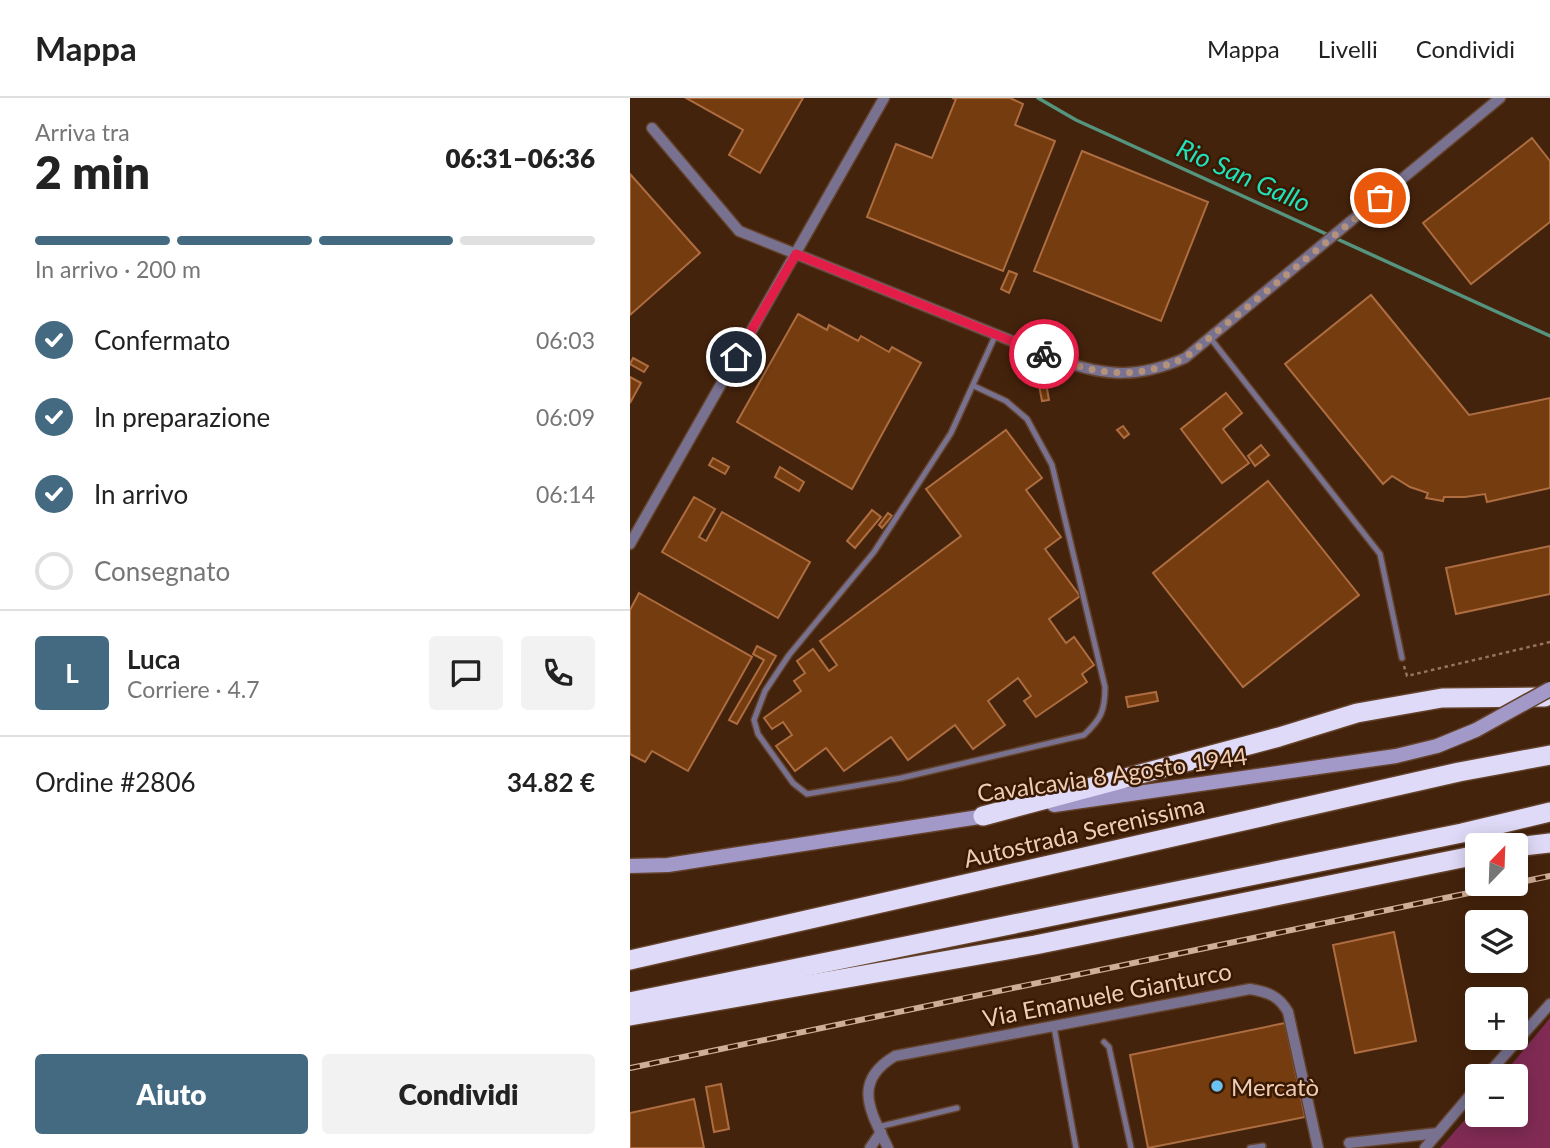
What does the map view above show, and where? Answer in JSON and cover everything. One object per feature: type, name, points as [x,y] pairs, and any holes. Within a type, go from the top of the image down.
[{"type":"highway","points":[[983,816],[1279,737],[1357,713],[1442,698],[1550,697]]},
{"type":"highway","name":"Autostrada Serenissima","points":[[630,960],[1459,772],[1550,755]]},
{"type":"highway","points":[[630,1002],[1550,813]]},
{"type":"highway","points":[[1528,846],[1550,843]]},
{"type":"highway","points":[[630,1016],[1035,945],[1465,857]]},
{"type":"main road","name":"Cavalcavia 8 Agosto 1944","points":[[630,874],[668,865],[983,816],[1396,756],[1437,746],[1476,730],[1550,689]]},
{"type":"main road","name":"Cavalcavia 8 Agosto 1944","points":[[630,866],[668,865]]},
{"type":"street","points":[[630,544],[884,98]]},
{"type":"street","points":[[652,128],[739,231],[1087,370],[1116,373],[1160,369],[1185,358],[1324,246],[1500,98]]},
{"type":"street","name":"Via Emanuele Gianturco","points":[[888,1148],[871,1113],[868,1098],[872,1074],[895,1056],[1250,989],[1268,992],[1282,1001],[1289,1012],[1318,1148]]},
{"type":"street","points":[[1497,1064],[1550,1004]]},
{"type":"street","points":[[1425,1148],[1465,1101]]},
{"type":"street","points":[[870,1148],[879,1130]]},
{"type":"street","points":[[1349,1143],[1438,1133]]},
{"type":"lane","points":[[974,386],[1006,401],[1027,419],[1052,465],[1105,687],[1105,705],[1097,722],[1084,735],[901,778],[807,794],[793,783],[758,734],[754,720],[765,691],[789,655],[874,552],[951,433],[996,334]]},
{"type":"lane","points":[[1211,339],[1380,554],[1402,658]]},
{"type":"lane","points":[[1054,1025],[1076,1148]]},
{"type":"lane","points":[[1104,1042],[1110,1046],[1131,1148]]},
{"type":"lane","points":[[879,1130],[957,1108]]},
{"type":"lane","points":[[1250,1148],[1263,1146]]},
{"type":"path","points":[[1402,658],[1407,676],[1550,642]]},
{"type":"shaded area","points":[[1550,1018],[1550,1148],[1440,1148],[1465,1120],[1465,1127],[1528,1127],[1528,1064],[1512,1064],[1524,1050],[1528,1050],[1528,1045]]},
{"type":"building","points":[[686,98],[803,98],[760,173],[729,155],[743,130]]},
{"type":"building","points":[[952,98],[1010,98],[1023,104],[1015,125],[1055,141],[1003,271],[867,217],[896,144],[932,158],[956,99]]},
{"type":"building","points":[[1532,138],[1550,161],[1550,222],[1471,284],[1423,223]]},
{"type":"building","points":[[1082,151],[1208,202],[1161,321],[1034,271]]},
{"type":"building","points":[[630,174],[700,253],[630,315]]},
{"type":"building","points":[[1009,271],[1017,274],[1009,293],[1001,289]]},
{"type":"building","points":[[1371,295],[1469,415],[1550,398],[1550,488],[1487,502],[1485,494],[1444,497],[1443,501],[1426,498],[1428,493],[1410,487],[1392,476],[1383,484],[1285,364]]},
{"type":"building","points":[[798,314],[827,330],[829,325],[858,341],[861,336],[889,352],[892,347],[921,363],[852,489],[737,422]]},
{"type":"building","points":[[633,358],[648,366],[644,372],[630,364]]},
{"type":"building","points":[[630,377],[641,383],[630,403]]},
{"type":"building","points":[[1046,383],[1049,400],[1042,401],[1039,385]]},
{"type":"building","points":[[1226,393],[1242,413],[1223,429],[1249,463],[1222,483],[1181,429]]},
{"type":"building","points":[[1123,426],[1129,434],[1124,438],[1117,430]]},
{"type":"building","points":[[1006,430],[1042,478],[1026,490],[1061,537],[1045,549],[1080,596],[1049,619],[1066,643],[1074,637],[1094,665],[1082,674],[1087,682],[1036,717],[1024,701],[1031,696],[1018,678],[988,701],[1005,725],[973,749],[955,725],[908,760],[891,737],[844,771],[826,748],[795,771],[776,746],[792,735],[783,722],[772,729],[764,718],[801,691],[794,681],[805,673],[797,661],[813,649],[829,671],[837,665],[820,641],[961,536],[926,489]]},
{"type":"building","points":[[1261,445],[1269,455],[1255,466],[1248,456]]},
{"type":"building","points":[[713,458],[729,467],[725,474],[709,465]]},
{"type":"building","points":[[780,467],[804,482],[799,491],[775,477]]},
{"type":"building","points":[[1268,481],[1359,595],[1243,687],[1153,573]]},
{"type":"building","points":[[694,497],[715,509],[699,537],[706,541],[722,512],[810,562],[778,618],[662,552]]},
{"type":"building","points":[[872,510],[881,517],[855,548],[847,541]]},
{"type":"building","points":[[888,513],[892,516],[882,528],[879,525]]},
{"type":"building","points":[[1550,546],[1550,594],[1456,614],[1446,568]]},
{"type":"building","points":[[639,593],[752,657],[688,771],[652,751],[645,762],[630,754],[630,610]]},
{"type":"building","points":[[757,646],[776,656],[737,724],[729,720],[764,660],[753,654]]},
{"type":"building","points":[[1156,692],[1158,701],[1128,707],[1126,697]]},
{"type":"building","points":[[1394,932],[1416,1041],[1355,1053],[1333,945]]},
{"type":"building","name":"Mercatò","points":[[1285,1023],[1305,1117],[1148,1148],[1130,1055]]},
{"type":"building","points":[[721,1084],[729,1129],[714,1132],[706,1087]]},
{"type":"building","points":[[694,1099],[704,1148],[630,1148],[630,1113]]},
{"type":"waterway","name":"Rio San Gallo","points":[[1038,98],[1076,120],[1550,336]]},
{"type":"railway","points":[[1528,881],[1550,876]]},
{"type":"railway","points":[[630,1068],[1465,894]]},
{"type":"way so far","points":[[1044,354],[1087,370],[1116,373],[1160,369],[1185,358],[1380,198]]},
{"type":"place","name":"Mercatò","points":[[1217,1086]]},
{"type":"route","points":[[736,357],[796,254],[1044,354]]}]
